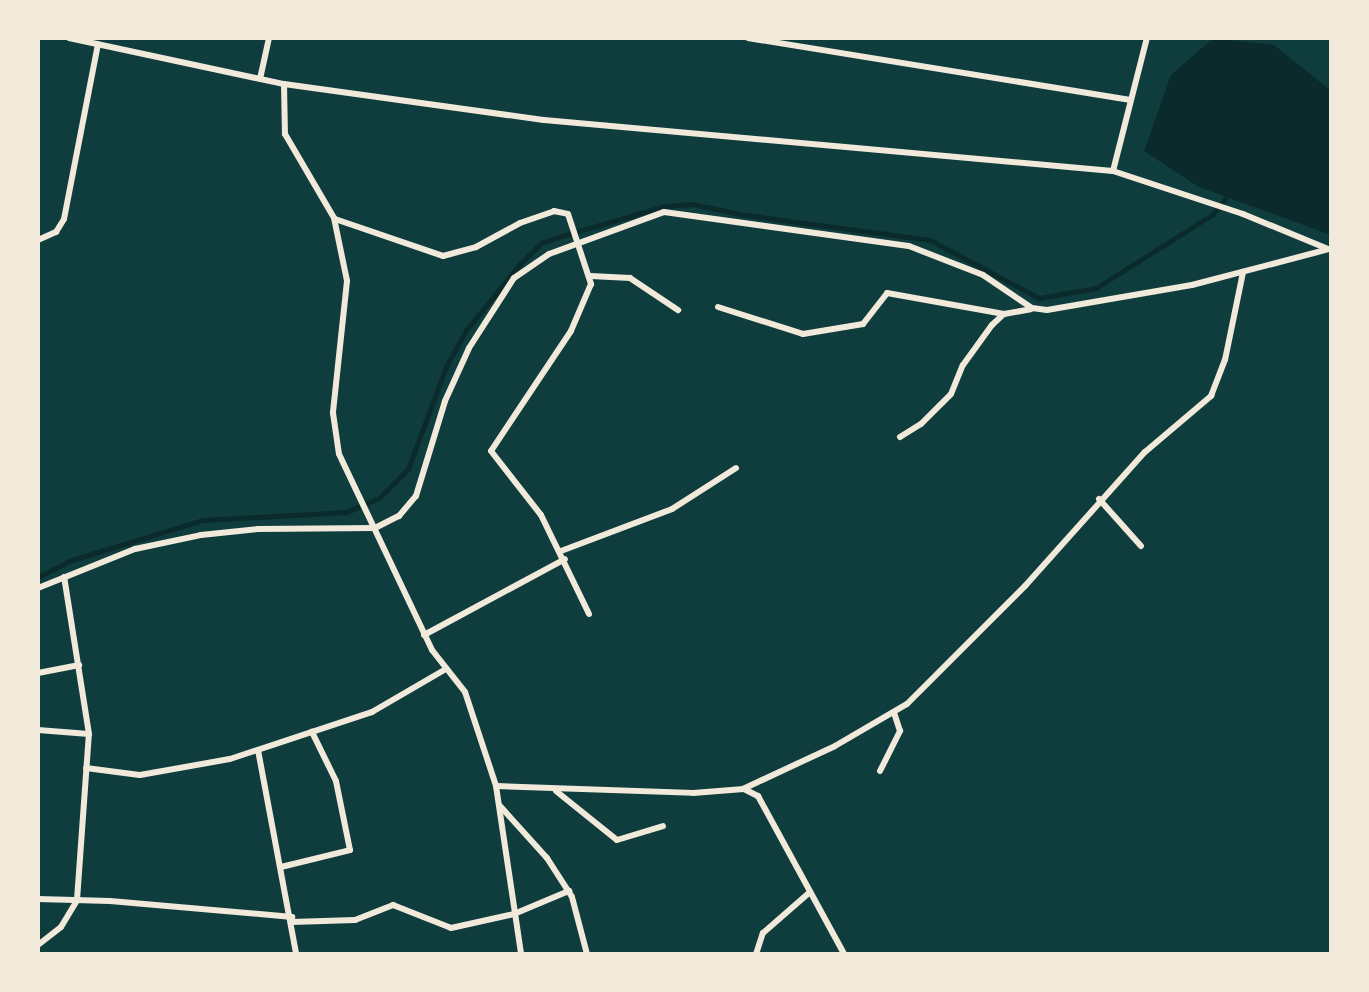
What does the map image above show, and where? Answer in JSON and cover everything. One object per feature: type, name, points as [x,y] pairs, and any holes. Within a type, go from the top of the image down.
[{"type":"street","points":[[68,38],[284,84],[544,120],[1113,171],[1243,214],[1330,250]]},
{"type":"street","points":[[260,79],[270,38]]},
{"type":"street","points":[[748,38],[1129,100]]},
{"type":"street","points":[[1113,171],[1146,38]]},
{"type":"street","points":[[38,240],[56,232],[64,220],[98,44]]},
{"type":"street","points":[[284,84],[286,134],[334,218],[347,281],[334,413],[338,454],[424,635],[464,692],[496,786],[521,954]]},
{"type":"street","points":[[334,218],[443,256],[476,248],[509,227],[554,211],[568,214],[590,276],[571,332],[491,444],[490,451],[541,515],[589,614]]},
{"type":"street","points":[[38,588],[135,549],[200,535],[258,529],[375,528],[410,508],[445,401],[469,348],[514,278],[578,241],[664,212],[910,246],[983,275],[1032,308]]},
{"type":"street","points":[[718,306],[803,334],[863,324],[886,293],[1004,314],[1060,308],[1243,272],[1330,250]]},
{"type":"street","points":[[496,786],[693,793],[744,789],[894,712],[1026,586],[1099,498],[1211,396],[1225,360],[1243,272]]},
{"type":"street","points":[[590,276],[630,278],[678,310]]},
{"type":"street","points":[[900,437],[922,424],[951,394],[963,365],[1004,314]]},
{"type":"street","points":[[424,635],[563,555],[672,509],[736,468]]},
{"type":"street","points":[[1099,498],[1141,546]]},
{"type":"street","points":[[38,946],[61,927],[77,900],[88,734],[64,576]]},
{"type":"street","points":[[38,672],[79,665]]},
{"type":"street","points":[[86,768],[140,775],[200,766],[372,712],[446,669]]},
{"type":"street","points":[[880,771],[900,731],[894,712]]},
{"type":"street","points":[[38,730],[88,734]]},
{"type":"street","points":[[282,867],[350,850],[336,781],[312,732]]},
{"type":"street","points":[[258,750],[296,954]]},
{"type":"street","points":[[744,789],[758,796],[844,954]]},
{"type":"street","points":[[555,790],[617,840],[662,826]]},
{"type":"street","points":[[500,806],[547,858],[569,891],[578,908],[587,954]]},
{"type":"street","points":[[38,899],[292,920],[355,920],[393,906],[451,928],[514,914],[569,891]]},
{"type":"street","points":[[756,954],[762,933],[810,892]]},
{"type":"water","points":[[1213,38],[1274,45],[1331,91],[1331,235],[1199,187],[1144,151],[1171,75]]},
{"type":"waterway","points":[[38,577],[72,560],[203,520],[347,512],[379,498],[408,469],[446,367],[466,330],[520,264],[541,243],[558,237],[665,206],[692,204],[930,240],[1039,298],[1096,288],[1213,214],[1231,192]]}]
